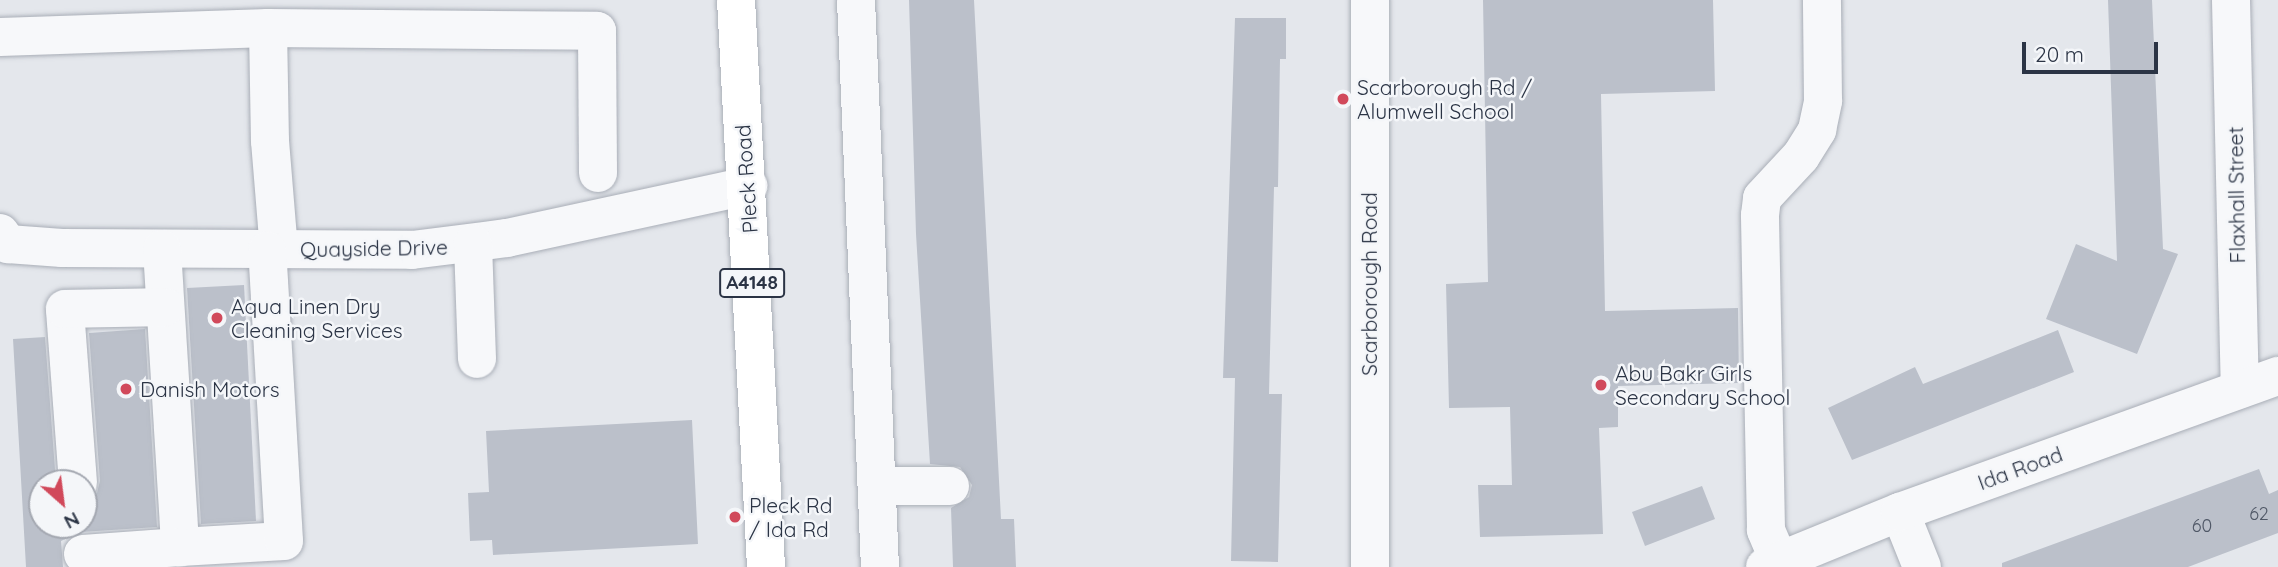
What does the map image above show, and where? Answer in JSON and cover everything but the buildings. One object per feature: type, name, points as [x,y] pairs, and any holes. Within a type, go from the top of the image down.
[{"type":"highway","name":"Pleck Road","points":[[736,0],[748,186],[766,567]]},
{"type":"street","points":[[856,0],[880,567]]},
{"type":"street","name":"Scarborough Road","points":[[1370,0],[1370,567]]},
{"type":"street","points":[[1772,564],[1766,530],[1760,215],[1762,198],[1801,156],[1817,130],[1823,101],[1822,0]]},
{"type":"street","name":"Flaxhall Street","points":[[2231,0],[2240,389]]},
{"type":"street","points":[[0,37],[597,15],[598,173]]},
{"type":"street","points":[[83,549],[285,548],[273,250],[268,27]]},
{"type":"street","name":"Quayside Drive","points":[[3,240],[162,249],[412,250],[473,244],[748,186]]},
{"type":"street","points":[[473,244],[477,359]]},
{"type":"street","points":[[162,249],[180,547]]},
{"type":"street","points":[[77,469],[65,309],[121,316],[165,307]]},
{"type":"street","name":"Ida Road","points":[[1772,564],[1900,512],[2278,376]]},
{"type":"street","points":[[878,486],[950,486]]},
{"type":"street","points":[[1900,512],[1922,567]]},
{"type":"place","name":"Scarborough Rd / Alumwell School","points":[[1343,99]]},
{"type":"place","name":"Aqua Linen Dry Cleaning Services","points":[[217,318]]},
{"type":"place","name":"Abu Bakr Girls Secondary School","points":[[1601,385]]},
{"type":"place","name":"Danish Motors","points":[[126,389]]},
{"type":"place","name":"Pleck Rd / Ida Rd","points":[[735,517]]}]
